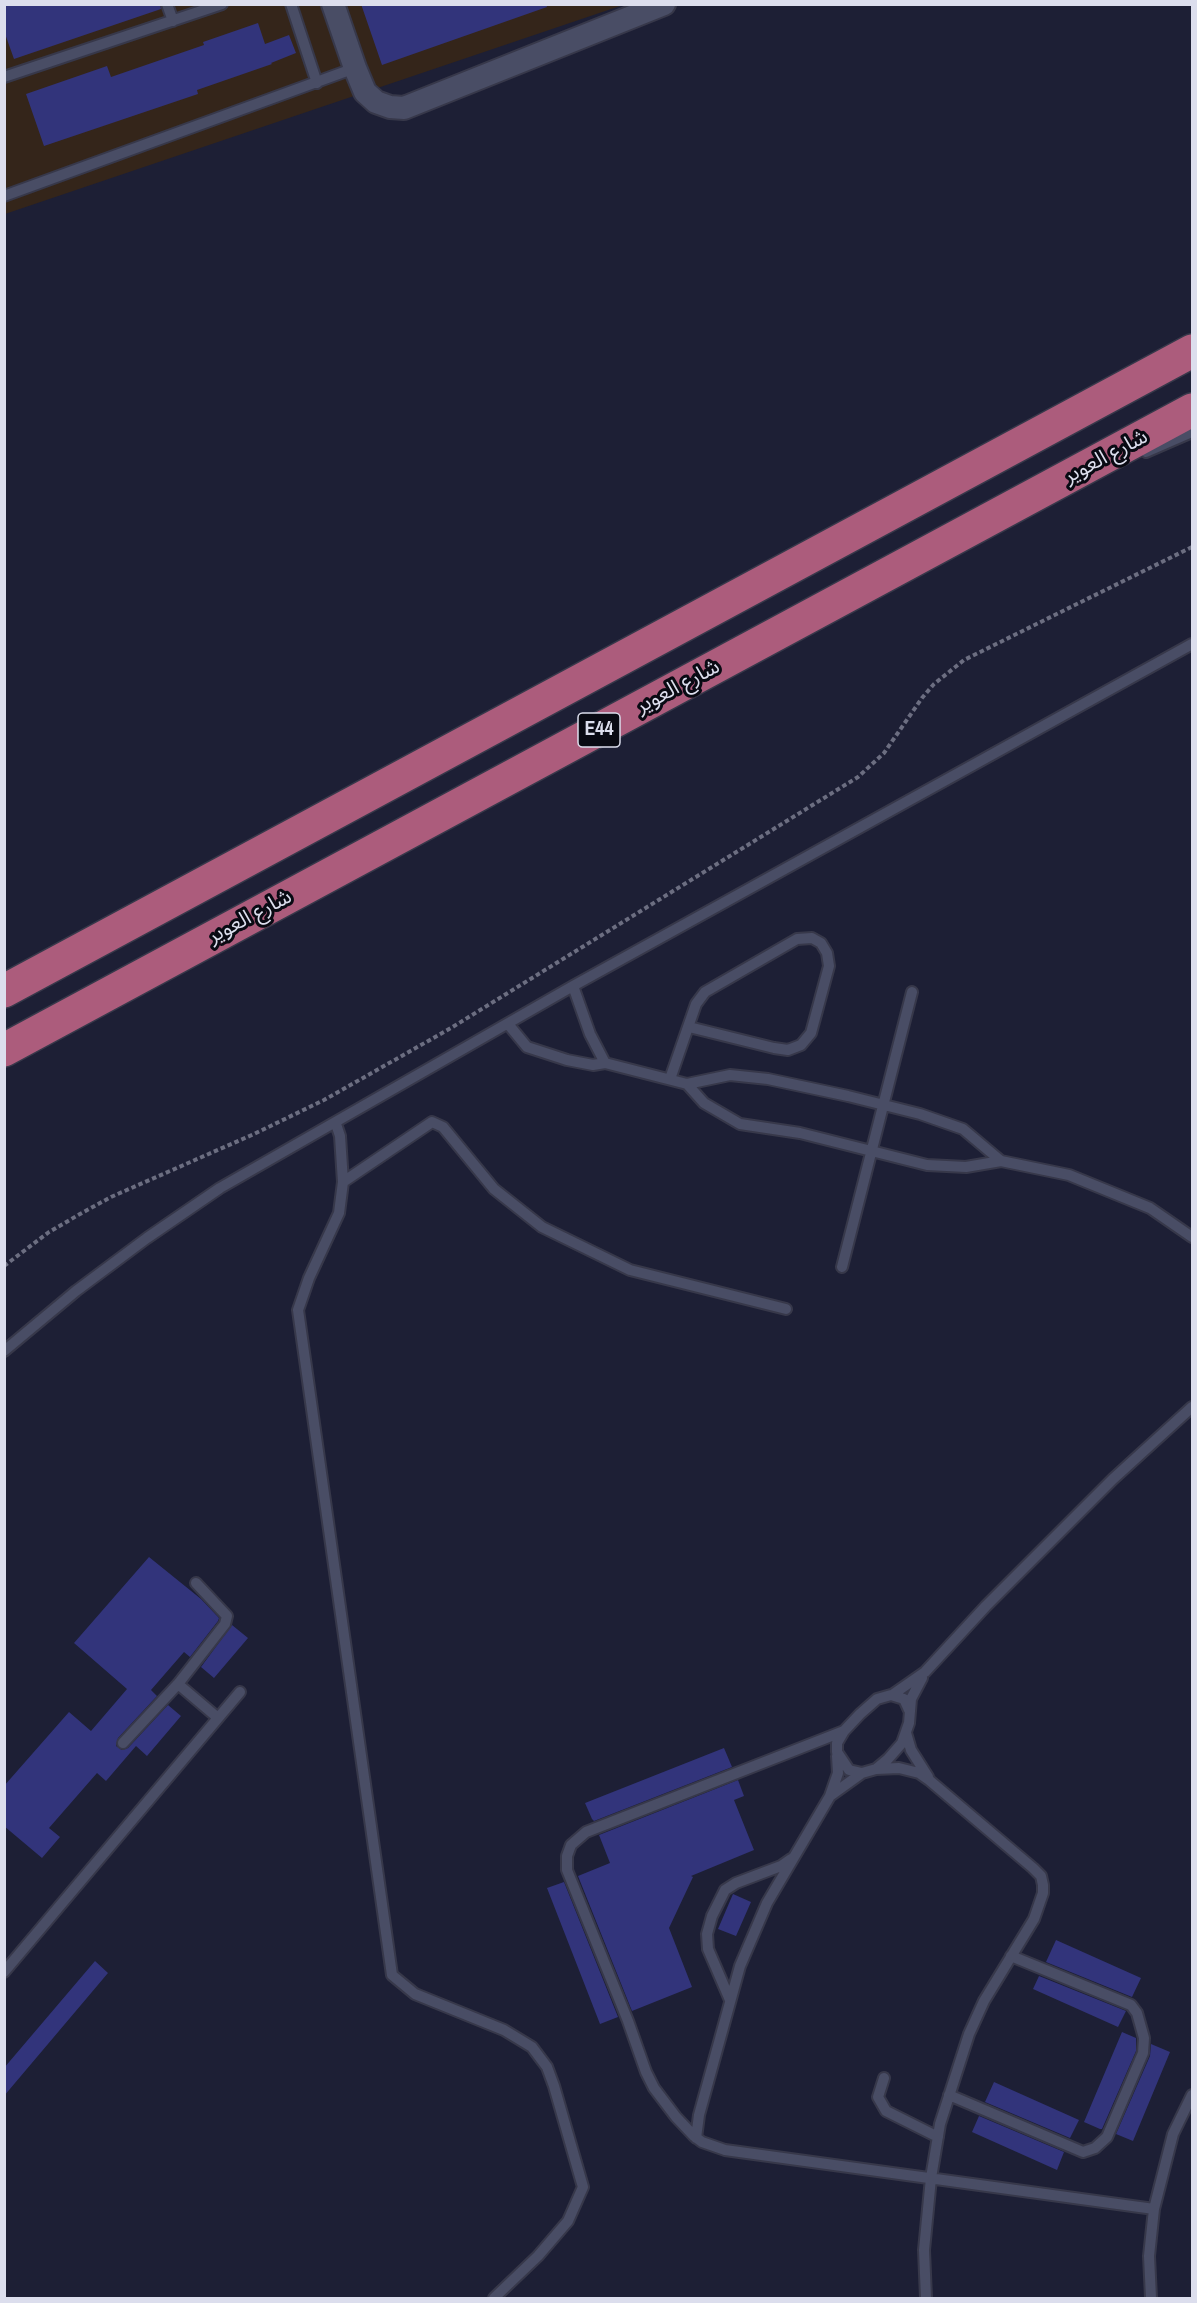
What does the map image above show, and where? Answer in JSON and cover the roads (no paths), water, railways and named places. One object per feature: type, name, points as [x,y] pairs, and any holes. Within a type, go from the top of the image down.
[{"type":"highway","name":"E44","points":[[4,991],[1192,351]]},
{"type":"highway","name":"شارع العوير","points":[[4,1050],[1192,410]]},
{"type":"street","points":[[333,4],[354,68],[365,92],[376,102],[390,107],[404,108],[664,4]]},
{"type":"lane","points":[[167,4],[173,21]]},
{"type":"lane","points":[[4,77],[222,4]]},
{"type":"lane","points":[[291,4],[317,83]]},
{"type":"lane","points":[[5,193],[354,68]]},
{"type":"lane","points":[[1082,469],[1143,453],[1192,432]]},
{"type":"lane","points":[[4,1351],[76,1291],[147,1238],[220,1188],[336,1124],[573,986],[1192,644]]},
{"type":"lane","points":[[670,1079],[696,1004],[705,992],[797,939],[812,938],[821,943],[827,953],[829,966],[811,1034],[801,1045],[788,1050],[774,1048],[689,1027]]},
{"type":"lane","points":[[573,986],[590,1034],[605,1062]]},
{"type":"lane","points":[[842,1267],[912,992]]},
{"type":"lane","points":[[508,1024],[527,1047],[567,1060],[593,1065],[605,1062],[687,1084],[730,1075],[768,1079],[920,1114],[963,1129],[1001,1161]]},
{"type":"lane","points":[[687,1084],[704,1103],[740,1124],[800,1133],[927,1166],[966,1167],[1001,1161],[1069,1175],[1150,1208],[1192,1237]]},
{"type":"lane","points":[[343,1182],[432,1122],[443,1127],[494,1189],[542,1227],[630,1270],[786,1309]]},
{"type":"lane","points":[[336,1124],[340,1136],[343,1182],[339,1213],[309,1278],[298,1310],[392,1975],[415,1994],[504,2030],[532,2047],[547,2067],[554,2086],[583,2187],[568,2221],[538,2256],[494,2298]]},
{"type":"lane","points":[[696,2138],[699,2115],[740,1966],[767,1903],[830,1796],[838,1773],[837,1743],[844,1731],[870,1704],[877,1699],[892,1695],[925,1672],[986,1606],[1192,1407]]},
{"type":"lane","points":[[1172,1426],[1192,1413]]},
{"type":"lane","points":[[123,1743],[178,1684],[225,1624],[227,1616],[196,1583]]},
{"type":"lane","points":[[925,1672],[911,1699],[906,1733],[911,1750],[929,1780]]},
{"type":"lane","points":[[178,1684],[218,1718]]},
{"type":"lane","points":[[4,1972],[240,1692]]},
{"type":"lane","points":[[892,1695],[904,1699],[909,1710]]},
{"type":"lane","points":[[844,1731],[586,1832],[575,1840],[568,1851],[567,1870],[628,2021],[646,2072],[663,2101],[696,2138],[725,2150],[1154,2209]]},
{"type":"lane","points":[[876,1769],[896,1749],[906,1733]]},
{"type":"lane","points":[[837,1752],[849,1770],[862,1773]]},
{"type":"lane","points":[[830,1796],[862,1773],[876,1769],[899,1768],[918,1773],[1041,1876],[1043,1885],[1034,1919],[984,2001],[974,2023],[948,2095],[931,2178],[924,2250],[926,2298]]},
{"type":"lane","points":[[730,2000],[708,1949],[707,1934],[712,1916],[725,1890],[736,1883],[781,1866],[794,1857]]},
{"type":"lane","points":[[948,2095],[1083,2152],[1095,2148],[1107,2137],[1143,2053],[1144,2038],[1137,2013],[1131,2005],[1011,1956]]},
{"type":"lane","points":[[884,2078],[878,2097],[886,2111],[938,2137]]},
{"type":"lane","points":[[1151,2298],[1149,2256],[1154,2209],[1173,2134],[1192,2095]]}]
